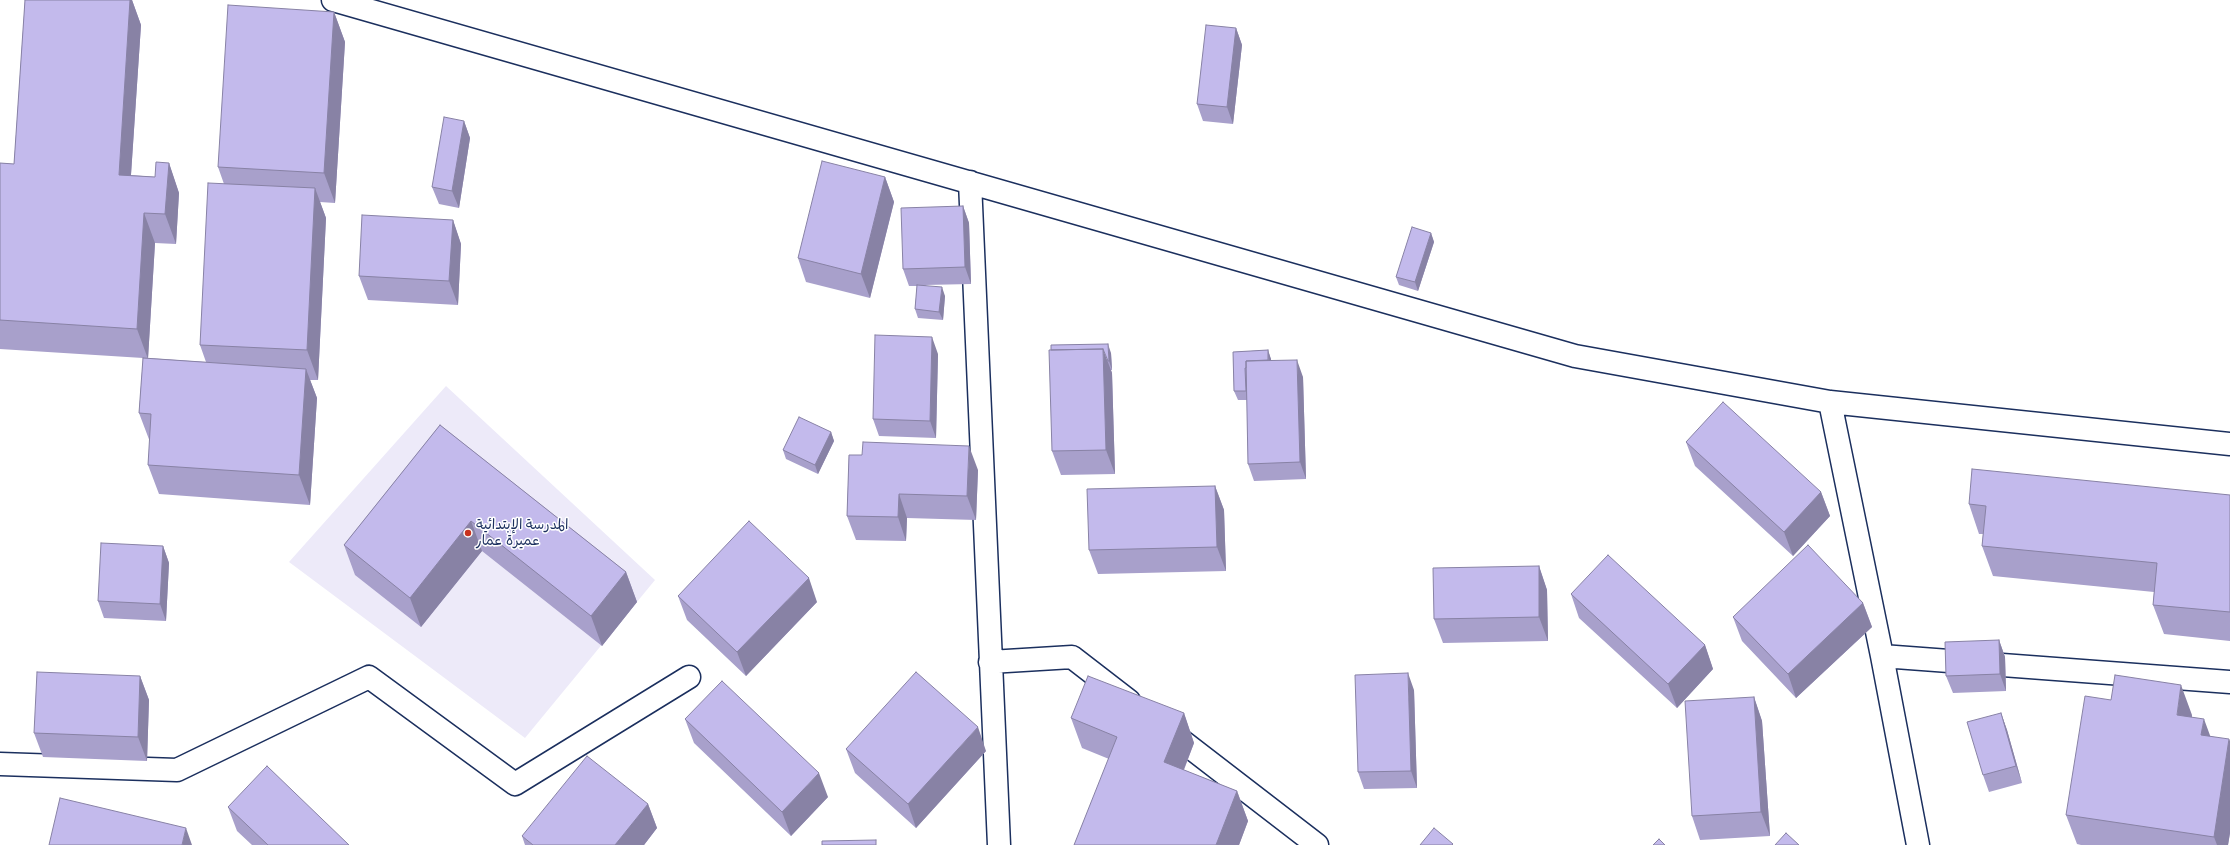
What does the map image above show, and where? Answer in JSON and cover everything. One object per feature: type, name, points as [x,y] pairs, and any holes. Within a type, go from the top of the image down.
[{"type":"street","points":[[333,0],[1575,356],[1830,402],[2230,444]]},
{"type":"street","points":[[970,182],[999,845]]},
{"type":"street","points":[[1830,402],[1882,656],[1918,845]]},
{"type":"street","points":[[1882,656],[2230,682]]},
{"type":"street","points":[[990,662],[1072,657],[1318,845]]},
{"type":"street","points":[[0,764],[177,770],[369,677],[515,784],[690,677]]},
{"type":"shaded area","points":[[446,386],[655,580],[525,738],[289,562]]},
{"type":"building","points":[[25,0],[130,0],[119,175],[155,177],[156,162],[169,163],[165,214],[144,213],[137,329],[0,320],[0,163],[14,164]]},
{"type":"building","points":[[228,5],[334,12],[324,173],[218,167]]},
{"type":"building","points":[[1206,25],[1236,28],[1227,107],[1197,104]]},
{"type":"building","points":[[444,117],[464,121],[452,191],[432,187]]},
{"type":"building","points":[[822,161],[885,177],[861,274],[798,258]]},
{"type":"building","points":[[208,183],[315,188],[307,350],[200,345]]},
{"type":"building","points":[[963,206],[965,267],[903,269],[901,208]]},
{"type":"building","points":[[362,215],[453,220],[449,281],[359,276]]},
{"type":"building","points":[[1412,227],[1431,233],[1415,282],[1396,277]]},
{"type":"building","points":[[917,285],[942,287],[939,312],[915,309]]},
{"type":"building","points":[[875,335],[932,337],[930,421],[873,419]]},
{"type":"building","points":[[1108,344],[1109,361],[1103,349],[1051,350],[1051,345]]},
{"type":"building","points":[[1103,349],[1106,450],[1052,451],[1049,350]]},
{"type":"building","points":[[1268,350],[1268,360],[1246,361],[1246,391],[1234,391],[1233,352]]},
{"type":"building","points":[[143,358],[306,369],[299,475],[148,465],[151,414],[139,413]]},
{"type":"building","points":[[1297,360],[1300,462],[1248,464],[1246,361]]},
{"type":"building","points":[[1723,402],[1821,492],[1784,532],[1686,442]]},
{"type":"building","points":[[799,417],[831,432],[815,465],[783,450]]},
{"type":"building","points":[[440,425],[626,572],[591,616],[471,521],[410,598],[344,545]]},
{"type":"building","points":[[863,442],[969,446],[967,496],[899,494],[898,517],[847,516],[849,455],[862,455]]},
{"type":"building","points":[[1972,469],[2230,495],[2230,612],[2153,605],[2157,563],[1982,546],[1986,506],[1969,504]]},
{"type":"building","points":[[1215,486],[1217,547],[1089,550],[1087,489]]},
{"type":"building","points":[[749,521],[809,578],[737,652],[678,596]]},
{"type":"building","points":[[101,543],[163,546],[160,604],[98,601]]},
{"type":"building","points":[[1808,545],[1863,603],[1788,674],[1733,617]]},
{"type":"building","points":[[1608,555],[1705,645],[1668,684],[1571,594]]},
{"type":"building","points":[[1539,566],[1539,617],[1434,619],[1433,568]]},
{"type":"building","points":[[1999,640],[2000,674],[1946,676],[1945,642]]},
{"type":"building","points":[[37,672],[140,676],[138,737],[34,733]]},
{"type":"building","points":[[916,672],[978,727],[908,804],[846,749]]},
{"type":"building","points":[[1408,673],[1411,771],[1358,772],[1355,675]]},
{"type":"building","points":[[2115,675],[2181,685],[2177,715],[2204,719],[2201,735],[2229,739],[2214,837],[2066,815],[2085,696],[2111,700]]},
{"type":"building","points":[[1088,676],[1184,713],[1164,762],[1237,791],[1216,845],[1074,845],[1117,737],[1071,718]]},
{"type":"building","points":[[722,681],[819,773],[782,812],[685,719]]},
{"type":"building","points":[[1754,697],[1761,812],[1692,816],[1685,701]]},
{"type":"building","points":[[2001,713],[2016,766],[1983,775],[1967,722]]},
{"type":"building","points":[[587,756],[648,804],[615,845],[533,845],[522,836]]},
{"type":"building","points":[[267,766],[349,845],[268,845],[228,807]]},
{"type":"building","points":[[60,798],[186,828],[182,845],[49,845]]},
{"type":"building","points":[[1434,828],[1453,844],[1420,845]]},
{"type":"building","points":[[1786,833],[1799,845],[1775,845]]},
{"type":"building","points":[[1659,839],[1665,845],[1653,845]]},
{"type":"building","points":[[876,840],[876,845],[822,845],[822,841]]},
{"type":"place","name":"المدرسة الإبتدائية عميرة عمار","points":[[468,533]]}]
